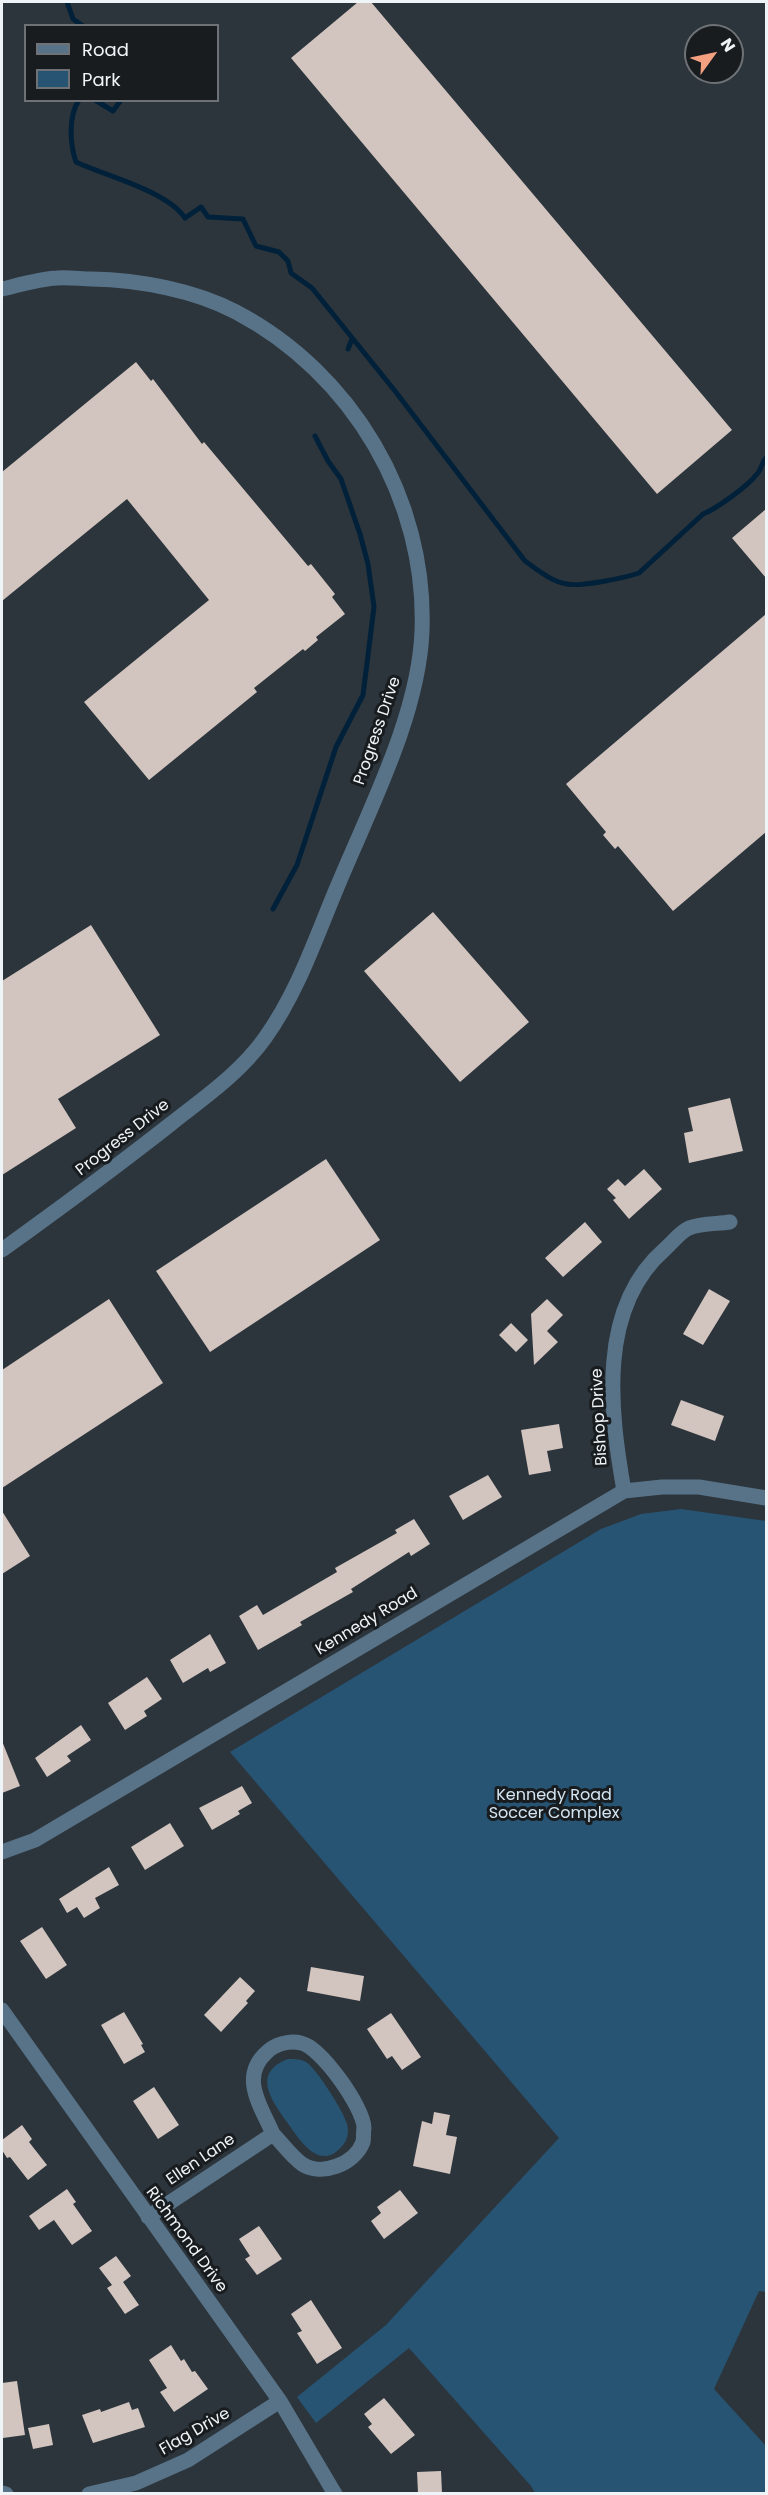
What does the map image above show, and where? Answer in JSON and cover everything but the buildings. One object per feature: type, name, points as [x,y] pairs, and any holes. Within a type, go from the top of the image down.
[{"type":"street","name":"Progress Drive","points":[[2,289],[57,278],[121,279],[170,288],[234,310],[286,342],[345,400],[365,427],[388,466],[410,529],[419,582],[422,630],[415,684],[391,758],[293,992],[266,1037],[238,1071],[98,1181],[2,1250]]},
{"type":"street","name":"Bishop Drive","points":[[624,1491],[618,1458],[612,1376],[617,1333],[632,1288],[658,1255],[688,1228],[730,1222]]},
{"type":"street","name":"Kennedy Road","points":[[2,1852],[35,1840],[624,1491],[662,1487],[699,1487],[766,1498]]},
{"type":"street","name":"Richmond Drive","points":[[2,2010],[147,2217],[280,2400],[335,2493]]},
{"type":"street","points":[[302,2043],[315,2050],[347,2090],[364,2122],[363,2141],[346,2162],[318,2169],[302,2164],[273,2134],[255,2095],[252,2073],[260,2058],[273,2046],[302,2043]]},
{"type":"street","name":"Ellen Lane","points":[[147,2217],[273,2134]]},
{"type":"street","name":"Flag Drive","points":[[89,2493],[136,2483],[188,2460],[280,2400]]},
{"type":"green space","name":"Kennedy Road Soccer Complex","points":[[681,1509],[766,1521],[766,2292],[759,2291],[714,2389],[766,2446],[766,2493],[535,2493],[409,2348],[316,2423],[297,2397],[386,2325],[559,2138],[230,1752],[601,1529],[641,1514]]},
{"type":"green space","points":[[288,2059],[302,2060],[311,2066],[345,2118],[348,2129],[347,2138],[334,2153],[326,2156],[311,2151],[298,2137],[271,2097],[267,2080],[270,2072]]},
{"type":"waterway","points":[[67,2],[73,19],[80,24]]},
{"type":"waterway","points":[[78,102],[73,114],[71,131],[76,162],[151,192],[176,208],[185,218],[201,207],[208,217],[243,219],[256,246],[279,252],[288,261],[291,273],[312,288],[395,391],[525,561],[551,578],[573,585],[639,573],[703,514],[747,485],[759,472],[766,458]]},
{"type":"waterway","points":[[98,102],[113,111],[120,102]]},
{"type":"waterway","points":[[348,349],[352,339]]},
{"type":"waterway","points":[[273,909],[297,865],[336,747],[363,695],[374,607],[368,564],[360,534],[341,479],[328,461],[315,436]]}]
